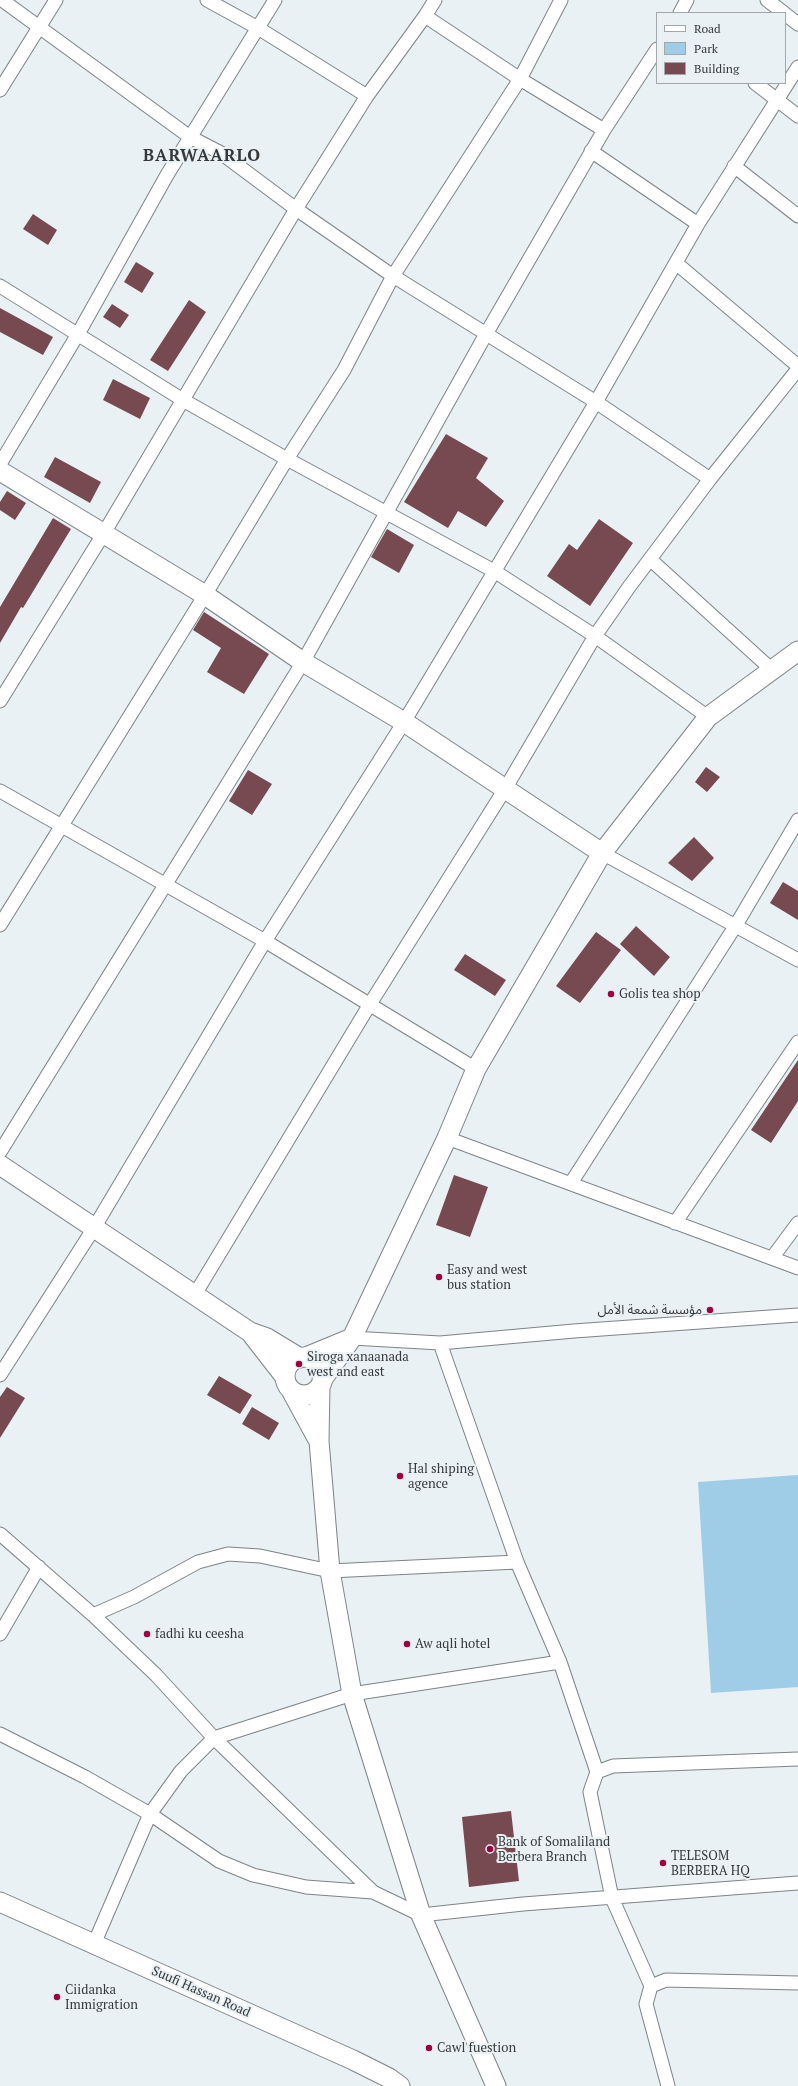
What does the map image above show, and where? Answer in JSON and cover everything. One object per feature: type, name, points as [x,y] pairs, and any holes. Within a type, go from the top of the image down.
[{"type":"street","points":[[2,0],[190,138],[221,153],[296,209],[393,276],[596,402],[710,479]]},
{"type":"street","points":[[0,90],[56,0]]},
{"type":"street","points":[[207,0],[258,28],[367,96]]},
{"type":"street","points":[[0,464],[78,334],[190,138],[275,0]]},
{"type":"street","points":[[0,701],[104,533],[296,209],[367,96],[435,0]]},
{"type":"street","points":[[0,925],[61,824],[205,595],[286,459],[344,370],[393,276],[520,79],[561,0]]},
{"type":"street","points":[[681,12],[687,0]]},
{"type":"street","points":[[767,0],[782,12]]},
{"type":"street","points":[[786,15],[798,24]]},
{"type":"street","points":[[425,16],[520,79],[604,130]]},
{"type":"street","points":[[0,1152],[303,662],[387,514],[486,334],[591,151],[656,51]]},
{"type":"street","points":[[0,1375],[94,1228],[265,941],[404,722],[596,402],[698,224],[776,99],[798,67]]},
{"type":"street","points":[[756,84],[798,116]]},
{"type":"street","points":[[591,151],[698,224]]},
{"type":"street","points":[[734,166],[798,216]]},
{"type":"street","points":[[194,1296],[370,1004],[505,789],[595,636],[629,587],[651,560],[710,479],[798,368],[676,263]]},
{"type":"street","points":[[0,286],[183,400],[286,459],[494,572],[595,636],[708,717]]},
{"type":"street","points":[[0,471],[205,595],[303,662],[404,722],[602,853],[798,960]]},
{"type":"street","points":[[651,560],[771,669]]},
{"type":"street","points":[[288,1384],[304,1395],[316,1391],[352,1338],[447,1138],[476,1069],[602,853],[708,717],[771,669],[798,651]]},
{"type":"street","points":[[0,791],[61,824],[265,941],[476,1069]]},
{"type":"street","points":[[571,1183],[736,925],[798,820]]},
{"type":"street","points":[[675,1223],[798,1042]]},
{"type":"street","points":[[447,1138],[798,1268]]},
{"type":"street","points":[[0,1165],[250,1332],[267,1338],[303,1358],[317,1363],[322,1374],[319,1441],[330,1571],[352,1694],[421,1915],[496,2086]]},
{"type":"street","points":[[772,1258],[798,1223]]},
{"type":"street","points":[[288,1384],[290,1363],[352,1338],[440,1343],[574,1331],[798,1315]]},
{"type":"street","points":[[250,1332],[288,1384],[319,1441]]},
{"type":"street","points":[[440,1343],[517,1562],[560,1662],[597,1772],[590,1792],[612,1898],[651,1986],[646,2004],[668,2086]]},
{"type":"street","points":[[0,1534],[93,1615],[156,1675],[214,1738],[373,1892],[421,1915],[523,1904],[798,1883]]},
{"type":"street","points":[[93,1615],[147,1590],[198,1562],[228,1554],[260,1556],[330,1571],[517,1562]]},
{"type":"street","points":[[0,1634],[39,1567]]},
{"type":"street","points":[[94,1944],[150,1814],[181,1771],[214,1738],[352,1694],[560,1662]]},
{"type":"street","points":[[0,1734],[85,1777],[150,1814],[219,1861],[253,1875],[306,1887],[373,1892]]},
{"type":"street","points":[[597,1772],[613,1766],[798,1759]]},
{"type":"street","name":"Suufi Hassan Road","points":[[0,1902],[353,2060],[389,2078],[400,2086]]},
{"type":"street","points":[[651,1986],[666,1980],[798,1983]]},
{"type":"green space","points":[[798,1475],[798,1687],[711,1693],[698,1482]]},
{"type":"building","points":[[33,214],[57,230],[48,245],[23,229]]},
{"type":"building","points":[[136,262],[154,273],[142,293],[124,282]]},
{"type":"building","points":[[189,300],[206,312],[168,371],[150,360]]},
{"type":"building","points":[[112,304],[129,315],[120,328],[103,317]]},
{"type":"building","points":[[0,308],[53,337],[43,355],[0,332]]},
{"type":"building","points":[[113,379],[150,398],[140,419],[103,400]]},
{"type":"building","points":[[446,434],[488,458],[476,478],[504,501],[486,527],[458,511],[448,528],[404,502]]},
{"type":"building","points":[[55,457],[101,482],[90,503],[44,477]]},
{"type":"building","points":[[7,491],[26,503],[15,520],[0,510],[0,502]]},
{"type":"building","points":[[53,518],[71,529],[23,608],[21,607],[0,643],[0,607]]},
{"type":"building","points":[[599,519],[633,543],[590,606],[547,576],[569,544],[577,550]]},
{"type":"building","points":[[387,529],[414,545],[399,573],[371,557]]},
{"type":"building","points":[[204,612],[269,654],[244,694],[207,672],[221,648],[193,630]]},
{"type":"building","points":[[706,767],[720,777],[707,792],[695,782]]},
{"type":"building","points":[[248,770],[272,784],[252,815],[229,801]]},
{"type":"building","points":[[694,837],[714,858],[692,881],[668,863]]},
{"type":"building","points":[[783,882],[798,891],[798,920],[770,903]]},
{"type":"building","points":[[636,926],[670,957],[654,976],[620,944]]},
{"type":"building","points":[[596,932],[621,950],[580,1003],[556,986]]},
{"type":"building","points":[[465,954],[506,980],[495,996],[454,970]]},
{"type":"building","points":[[798,1060],[798,1101],[771,1143],[751,1130]]},
{"type":"building","points":[[454,1175],[488,1187],[470,1237],[436,1225]]},
{"type":"building","points":[[219,1376],[252,1395],[240,1414],[207,1395]]},
{"type":"building","points":[[7,1387],[25,1398],[0,1438],[0,1397]]},
{"type":"building","points":[[252,1407],[279,1423],[269,1440],[242,1424]]},
{"type":"building","name":"Bank of Somaliland Berbera Branch","points":[[511,1811],[519,1881],[469,1887],[462,1817]]},
{"type":"place","name":"Golis tea shop","points":[[611,994]]},
{"type":"place","name":"Easy and west bus station","points":[[439,1277]]},
{"type":"place","name":"مؤسسة شمعة الأمل","points":[[710,1310]]},
{"type":"place","name":"Siroga xanaanada west and east","points":[[299,1364]]},
{"type":"place","name":"Hal shiping agence","points":[[400,1476]]},
{"type":"place","name":"fadhi ku ceesha","points":[[147,1634]]},
{"type":"place","name":"Aw aqli hotel","points":[[407,1644]]},
{"type":"place","name":"Bank of Somaliland Berbera Branch","points":[[490,1849]]},
{"type":"place","name":"TELESOM BERBERA HQ","points":[[663,1863]]},
{"type":"place","name":"Ciidanka Immigration","points":[[57,1997]]},
{"type":"place","name":"Cawl fuestion","points":[[429,2048]]},
{"type":"district","name":"BARWAARLO","points":[[202,156]]}]
